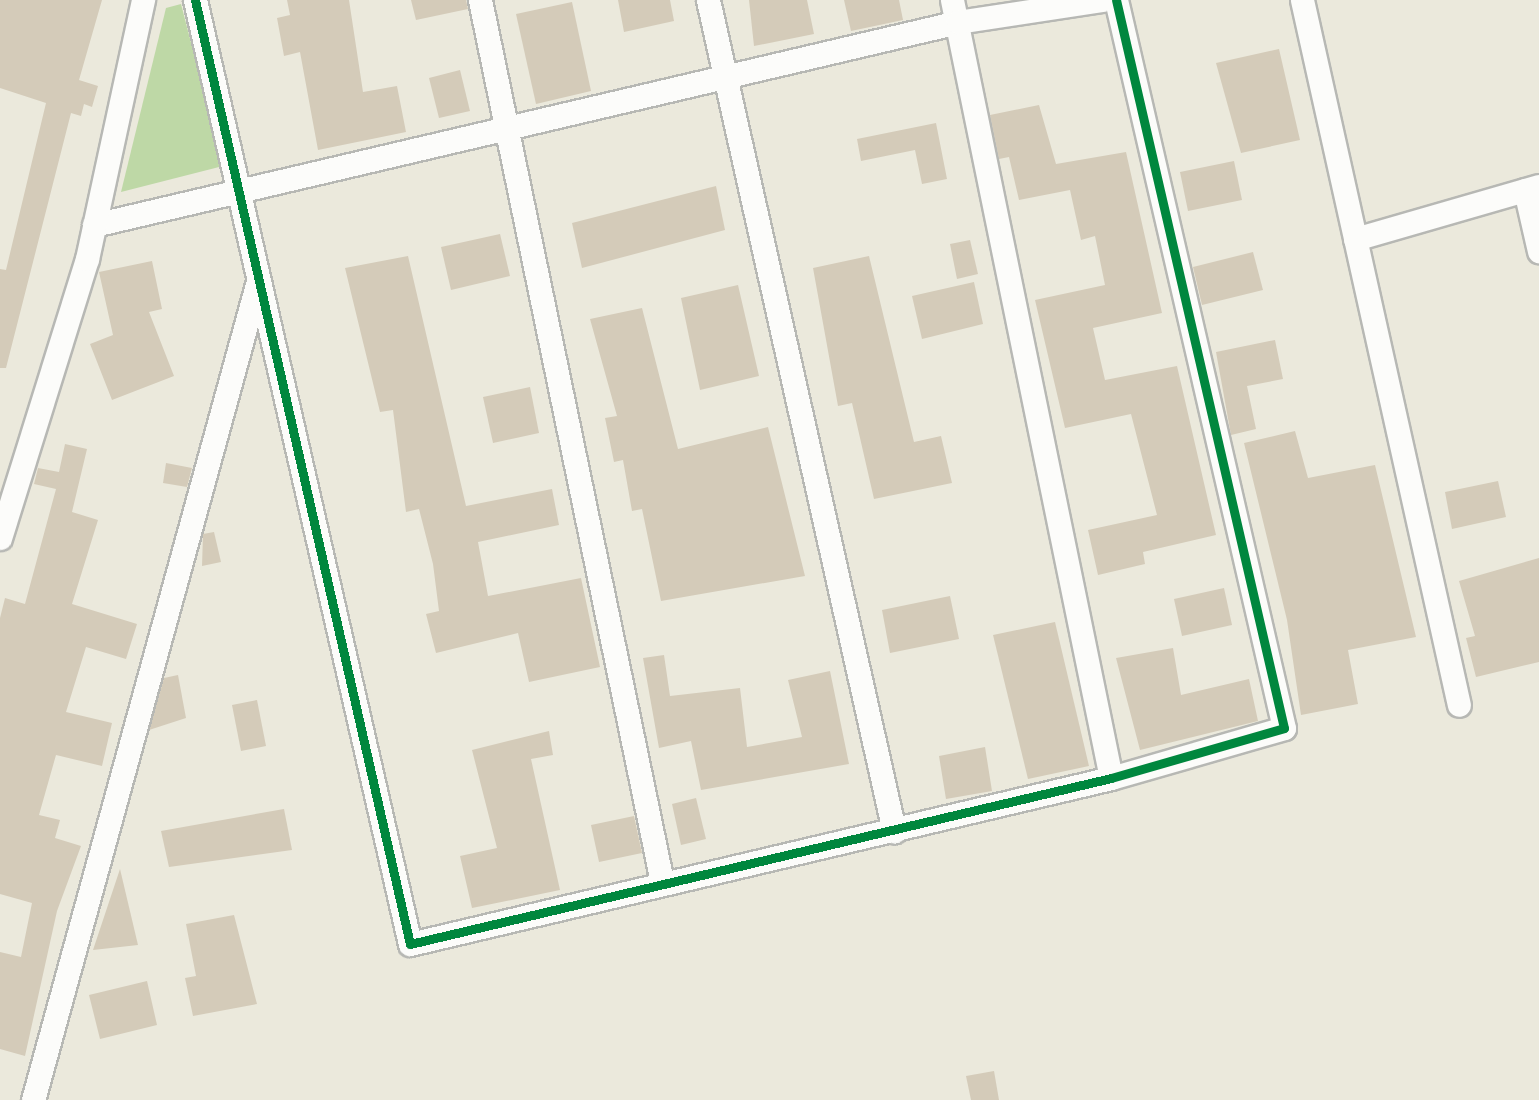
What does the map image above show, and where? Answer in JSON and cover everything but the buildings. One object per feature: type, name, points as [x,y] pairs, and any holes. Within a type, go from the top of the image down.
[{"type":"street","points":[[0,538],[94,225],[143,0]]},
{"type":"street","points":[[195,0],[410,944],[662,882],[894,831],[1111,778],[1284,727],[1116,0]]},
{"type":"street","points":[[480,0],[511,127],[662,882]]},
{"type":"street","points":[[708,0],[894,831]]},
{"type":"street","points":[[94,225],[726,76],[955,11],[1101,0]]},
{"type":"street","points":[[1302,0],[1459,705]]},
{"type":"street","points":[[955,11],[1111,778]]},
{"type":"street","points":[[1355,239],[1532,188],[1539,251]]},
{"type":"street","points":[[33,1100],[259,278]]},
{"type":"green space","points":[[181,4],[223,166],[121,192],[166,8]]},
{"type":"cycle path","points":[[195,0],[410,944],[1111,778],[1284,728],[1116,0]]}]
